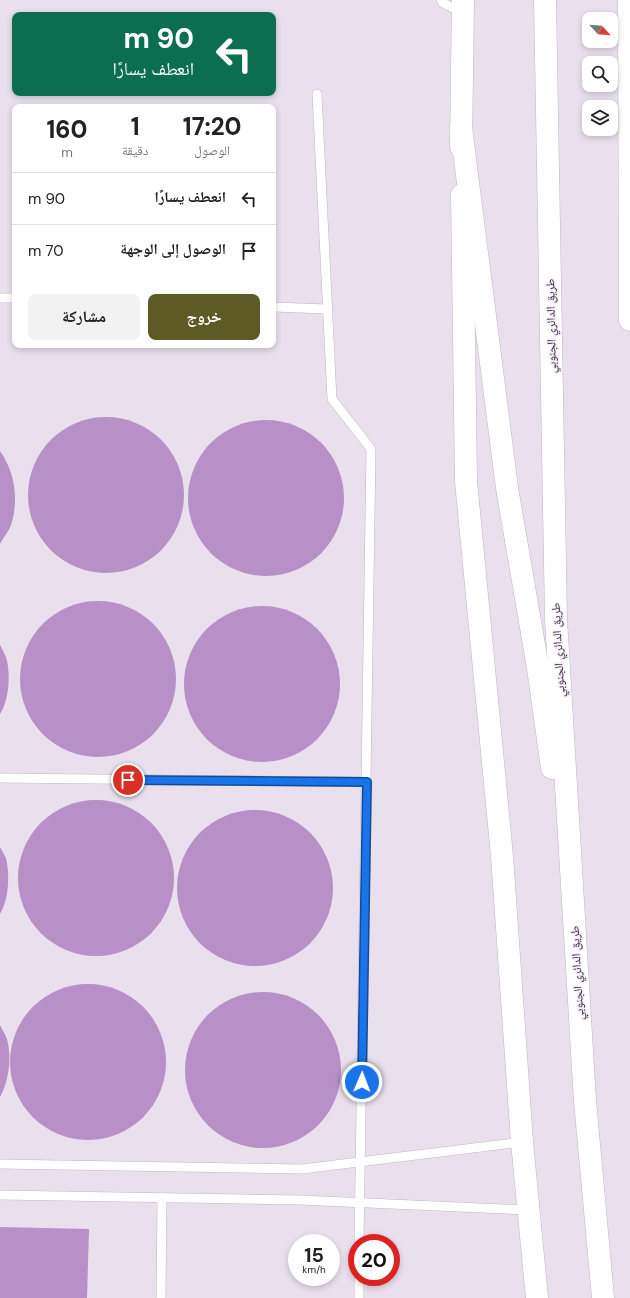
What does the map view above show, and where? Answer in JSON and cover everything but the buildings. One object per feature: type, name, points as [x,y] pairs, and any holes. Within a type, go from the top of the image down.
[{"type":"main road","name":"طريق الدائري الجنوبي","points":[[545,0],[556,619],[585,1102],[603,1298]]},
{"type":"main road","points":[[629,0],[630,320]]},
{"type":"main road","points":[[463,6],[461,128],[466,481],[502,856],[522,1142],[537,1298]]},
{"type":"main road","points":[[461,128],[507,488],[538,668],[576,958]]},
{"type":"lane","points":[[441,0],[443,3],[463,6]]},
{"type":"lane","points":[[316,94],[332,399],[372,449],[359,1234]]},
{"type":"lane","points":[[0,298],[12,298]]},
{"type":"lane","points":[[276,307],[327,309]]},
{"type":"lane","points":[[0,778],[367,782]]},
{"type":"lane","points":[[0,1164],[302,1168],[522,1142]]},
{"type":"lane","points":[[0,1195],[300,1200],[528,1210]]},
{"type":"lane","points":[[161,1298],[162,1198]]},
{"type":"lane","points":[[358,1298],[359,1286]]},
{"type":"shaded area","points":[[106,417],[136,423],[149,430],[161,440],[171,452],[178,465],[184,495],[178,525],[171,538],[161,550],[149,560],[136,567],[106,573],[76,567],[63,560],[51,550],[41,538],[34,525],[28,495],[34,465],[41,452],[51,440],[63,430],[76,423]]},
{"type":"shaded area","points":[[266,420],[296,426],[309,433],[321,443],[331,455],[338,468],[344,498],[338,528],[331,541],[321,553],[309,563],[296,570],[266,576],[236,570],[223,563],[211,553],[201,541],[194,528],[188,498],[194,468],[201,455],[211,443],[223,433],[236,426]]},
{"type":"shaded area","points":[[0,451],[12,477],[15,506],[11,525],[0,544]]},
{"type":"shaded area","points":[[98,601],[128,607],[141,614],[153,624],[163,636],[170,649],[176,679],[170,709],[163,722],[153,734],[141,744],[128,751],[98,757],[68,751],[55,744],[43,734],[33,722],[26,709],[20,679],[26,649],[33,636],[43,624],[55,614],[68,607]]},
{"type":"shaded area","points":[[262,606],[292,612],[305,619],[317,629],[327,641],[334,654],[340,684],[334,714],[327,727],[317,739],[305,749],[292,756],[262,762],[232,756],[219,749],[207,739],[197,727],[190,714],[184,684],[190,654],[197,641],[207,629],[219,619],[232,612]]},
{"type":"shaded area","points":[[0,645],[8,664],[9,679],[5,702],[0,714]]},
{"type":"shaded area","points":[[96,800],[126,806],[139,813],[151,823],[161,835],[168,848],[174,878],[168,908],[161,921],[151,933],[139,943],[126,950],[96,956],[66,950],[53,943],[41,933],[31,921],[24,908],[18,878],[24,848],[31,835],[41,823],[53,813],[66,806]]},
{"type":"shaded area","points":[[255,810],[285,816],[298,823],[310,833],[320,845],[327,858],[333,888],[327,918],[320,931],[310,943],[298,953],[285,960],[255,966],[225,960],[212,953],[200,943],[190,931],[183,918],[177,888],[183,858],[190,845],[200,833],[212,823],[225,816]]},
{"type":"shaded area","points":[[0,847],[6,858],[8,887],[0,914]]},
{"type":"shaded area","points":[[88,984],[118,990],[131,997],[143,1007],[153,1019],[160,1032],[166,1062],[160,1092],[153,1105],[143,1117],[131,1127],[118,1134],[88,1140],[58,1134],[45,1127],[33,1117],[23,1105],[16,1092],[10,1062],[16,1032],[23,1019],[33,1007],[45,997],[58,990]]},
{"type":"shaded area","points":[[263,992],[293,998],[306,1005],[318,1015],[328,1027],[335,1040],[341,1070],[335,1100],[328,1113],[318,1125],[306,1135],[293,1142],[263,1148],[233,1142],[220,1135],[208,1125],[198,1113],[191,1100],[185,1070],[191,1040],[198,1027],[208,1015],[220,1005],[233,998]]},
{"type":"shaded area","points":[[0,1025],[9,1046],[9,1069],[6,1084],[0,1097]]},
{"type":"shaded area","points":[[0,1227],[89,1229],[87,1298],[0,1298]]},
{"type":"route","points":[[128,780],[367,782],[362,1082]]}]
